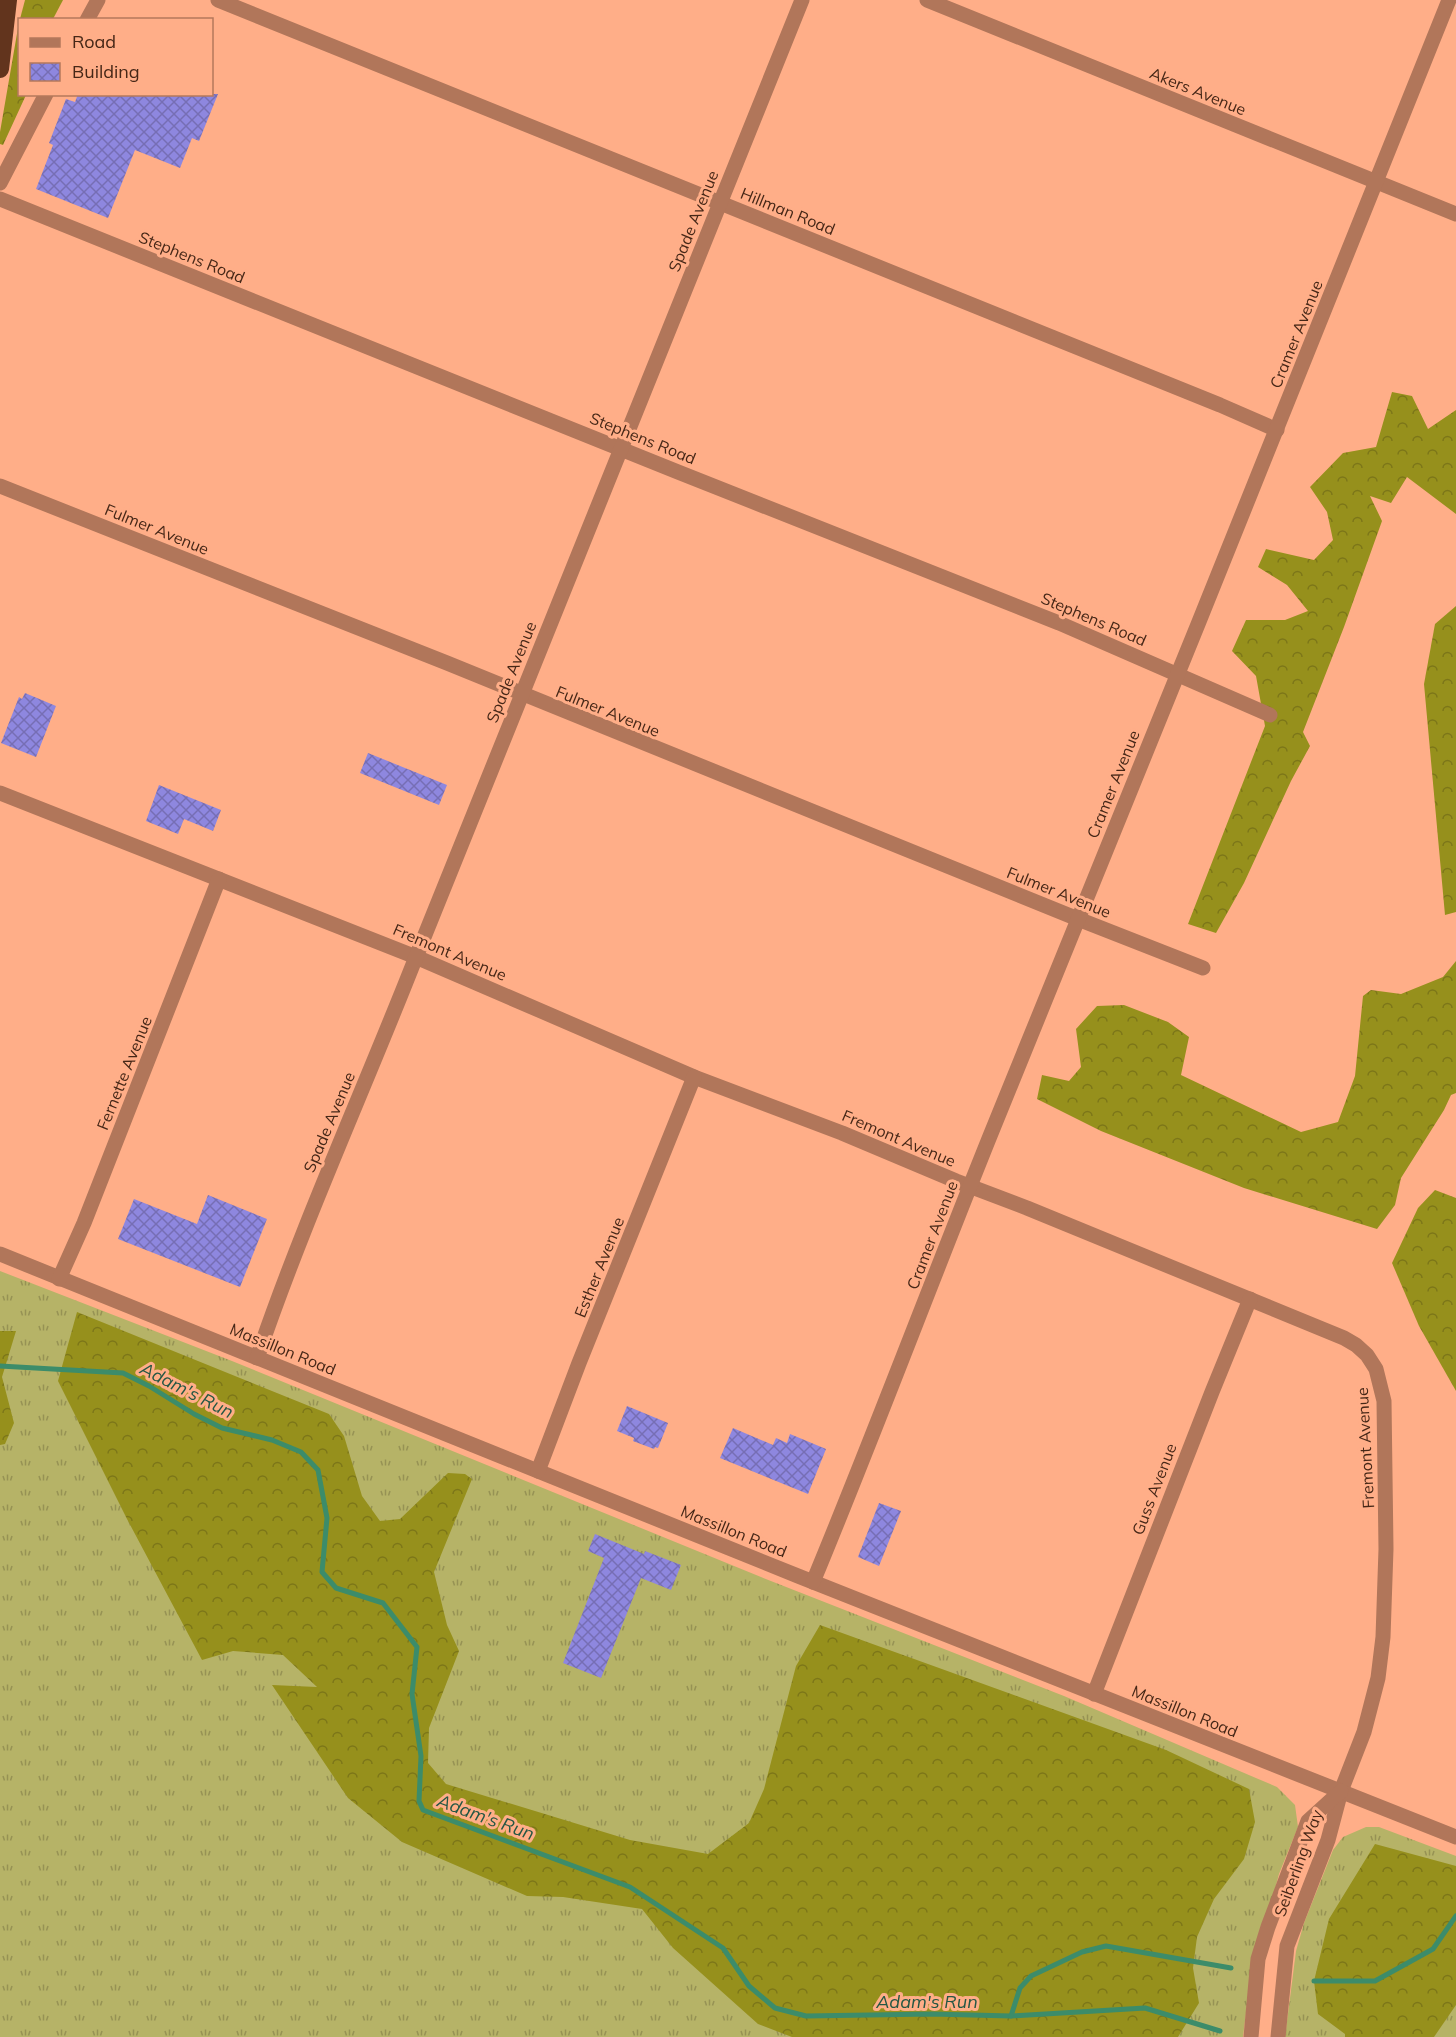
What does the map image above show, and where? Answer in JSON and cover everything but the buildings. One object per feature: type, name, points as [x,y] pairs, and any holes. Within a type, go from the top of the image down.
[{"type":"highway","points":[[0,69],[8,0]]},
{"type":"street","points":[[88,18],[98,0]]},
{"type":"street","name":"Hillman Road","points":[[218,0],[721,202],[1277,430]]},
{"type":"street","name":"Spade Avenue","points":[[257,1358],[281,1287],[802,0]]},
{"type":"street","name":"Akers Avenue","points":[[927,0],[1456,213]]},
{"type":"street","name":"Cramer Avenue","points":[[813,1582],[970,1186],[1449,0]]},
{"type":"street","points":[[0,183],[45,96]]},
{"type":"street","name":"Stephens Road","points":[[0,199],[1059,623],[1270,715]]},
{"type":"street","name":"Fulmer Avenue","points":[[0,486],[447,663],[1203,968]]},
{"type":"street","name":"Fremont Avenue","points":[[0,793],[416,957],[694,1077],[842,1133],[1250,1299],[1356,1345],[1367,1355],[1376,1369],[1382,1386],[1386,1549],[1383,1636],[1378,1678],[1364,1732],[1341,1791]]},
{"type":"street","name":"Fernette Avenue","points":[[59,1279],[219,879]]},
{"type":"street","name":"Esther Avenue","points":[[538,1471],[575,1372],[694,1077]]},
{"type":"street","name":"Massillon Road","points":[[0,1254],[813,1582],[1456,1837]]},
{"type":"street","name":"Guss Avenue","points":[[1094,1694],[1250,1299]]},
{"type":"street","name":"Seiberling Way","points":[[1251,2037],[1258,1959],[1268,1927],[1308,1821],[1341,1791]]},
{"type":"street","name":"Seiberling Way","points":[[1278,2037],[1287,1946],[1329,1840],[1341,1791]]},
{"type":"green space","points":[[25,0],[63,0],[54,18],[20,18]]},
{"type":"green space","points":[[18,28],[18,96],[26,96],[3,145],[0,144],[0,132]]},
{"type":"green space","points":[[1392,392],[1412,396],[1428,429],[1456,410],[1456,514],[1407,477],[1391,503],[1370,496],[1382,521],[1303,732],[1310,746],[1291,781],[1244,883],[1216,933],[1188,924],[1265,726],[1256,676],[1232,651],[1246,620],[1285,620],[1308,611],[1287,585],[1258,567],[1266,549],[1314,560],[1333,540],[1327,512],[1310,487],[1343,453],[1376,447]]},
{"type":"green space","points":[[1456,606],[1456,912],[1445,915],[1424,684],[1435,624]]},
{"type":"green space","points":[[1456,961],[1456,1093],[1451,1095],[1401,1178],[1395,1205],[1377,1229],[1244,1188],[1101,1131],[1037,1099],[1042,1075],[1069,1081],[1081,1067],[1076,1029],[1097,1006],[1124,1005],[1168,1022],[1189,1037],[1181,1075],[1301,1132],[1338,1122],[1355,1076],[1363,996],[1371,990],[1401,994],[1443,977]]},
{"type":"green space","points":[[1435,1190],[1456,1198],[1456,1391],[1419,1326],[1392,1263],[1418,1208]]},
{"type":"green space","points":[[0,1271],[232,1361],[761,1577],[1064,1696],[1277,1787],[1295,1805],[1298,1827],[1279,1874],[1249,1989],[1243,2037],[0,2037]]},
{"type":"green space","points":[[77,1312],[329,1414],[344,1436],[362,1496],[380,1521],[400,1519],[448,1473],[465,1474],[472,1479],[434,1572],[447,1625],[459,1651],[429,1728],[428,1763],[446,1784],[630,1840],[708,1854],[749,1823],[764,1789],[796,1666],[820,1625],[1166,1750],[1249,1789],[1255,1822],[1244,1859],[1214,1899],[1197,1937],[1193,1968],[1199,2003],[1178,2037],[792,2037],[758,2024],[673,1948],[642,1909],[563,1897],[527,1896],[402,1842],[348,1798],[272,1685],[317,1687],[283,1655],[233,1651],[202,1660],[127,1519],[58,1381]]},
{"type":"green space","points":[[0,1331],[16,1331],[2,1377],[14,1423],[5,1444],[0,1445]]},
{"type":"green space","points":[[1366,1827],[1379,1827],[1456,1856],[1456,2037],[1285,2037],[1296,1951],[1304,1923],[1333,1850],[1343,1837]]},
{"type":"green space","points":[[1375,1844],[1456,1866],[1456,2005],[1434,2037],[1345,2037],[1345,2034],[1318,2014],[1314,1981],[1329,1919]]},
{"type":"waterway","name":"Adam's Run","points":[[0,1366],[123,1373],[222,1428],[272,1440],[301,1452],[318,1470],[327,1518],[322,1572],[336,1588],[383,1603],[417,1647],[412,1694],[421,1756],[419,1801],[423,1810],[630,1887],[723,1948],[749,1986],[775,2008],[806,2016],[932,2014],[1011,2016],[1145,2008],[1220,2031]]},
{"type":"waterway","points":[[1314,1981],[1375,1981],[1433,1949],[1456,1916]]},
{"type":"waterway","points":[[1011,2016],[1020,1988],[1031,1976],[1082,1952],[1106,1946],[1231,1968]]}]
